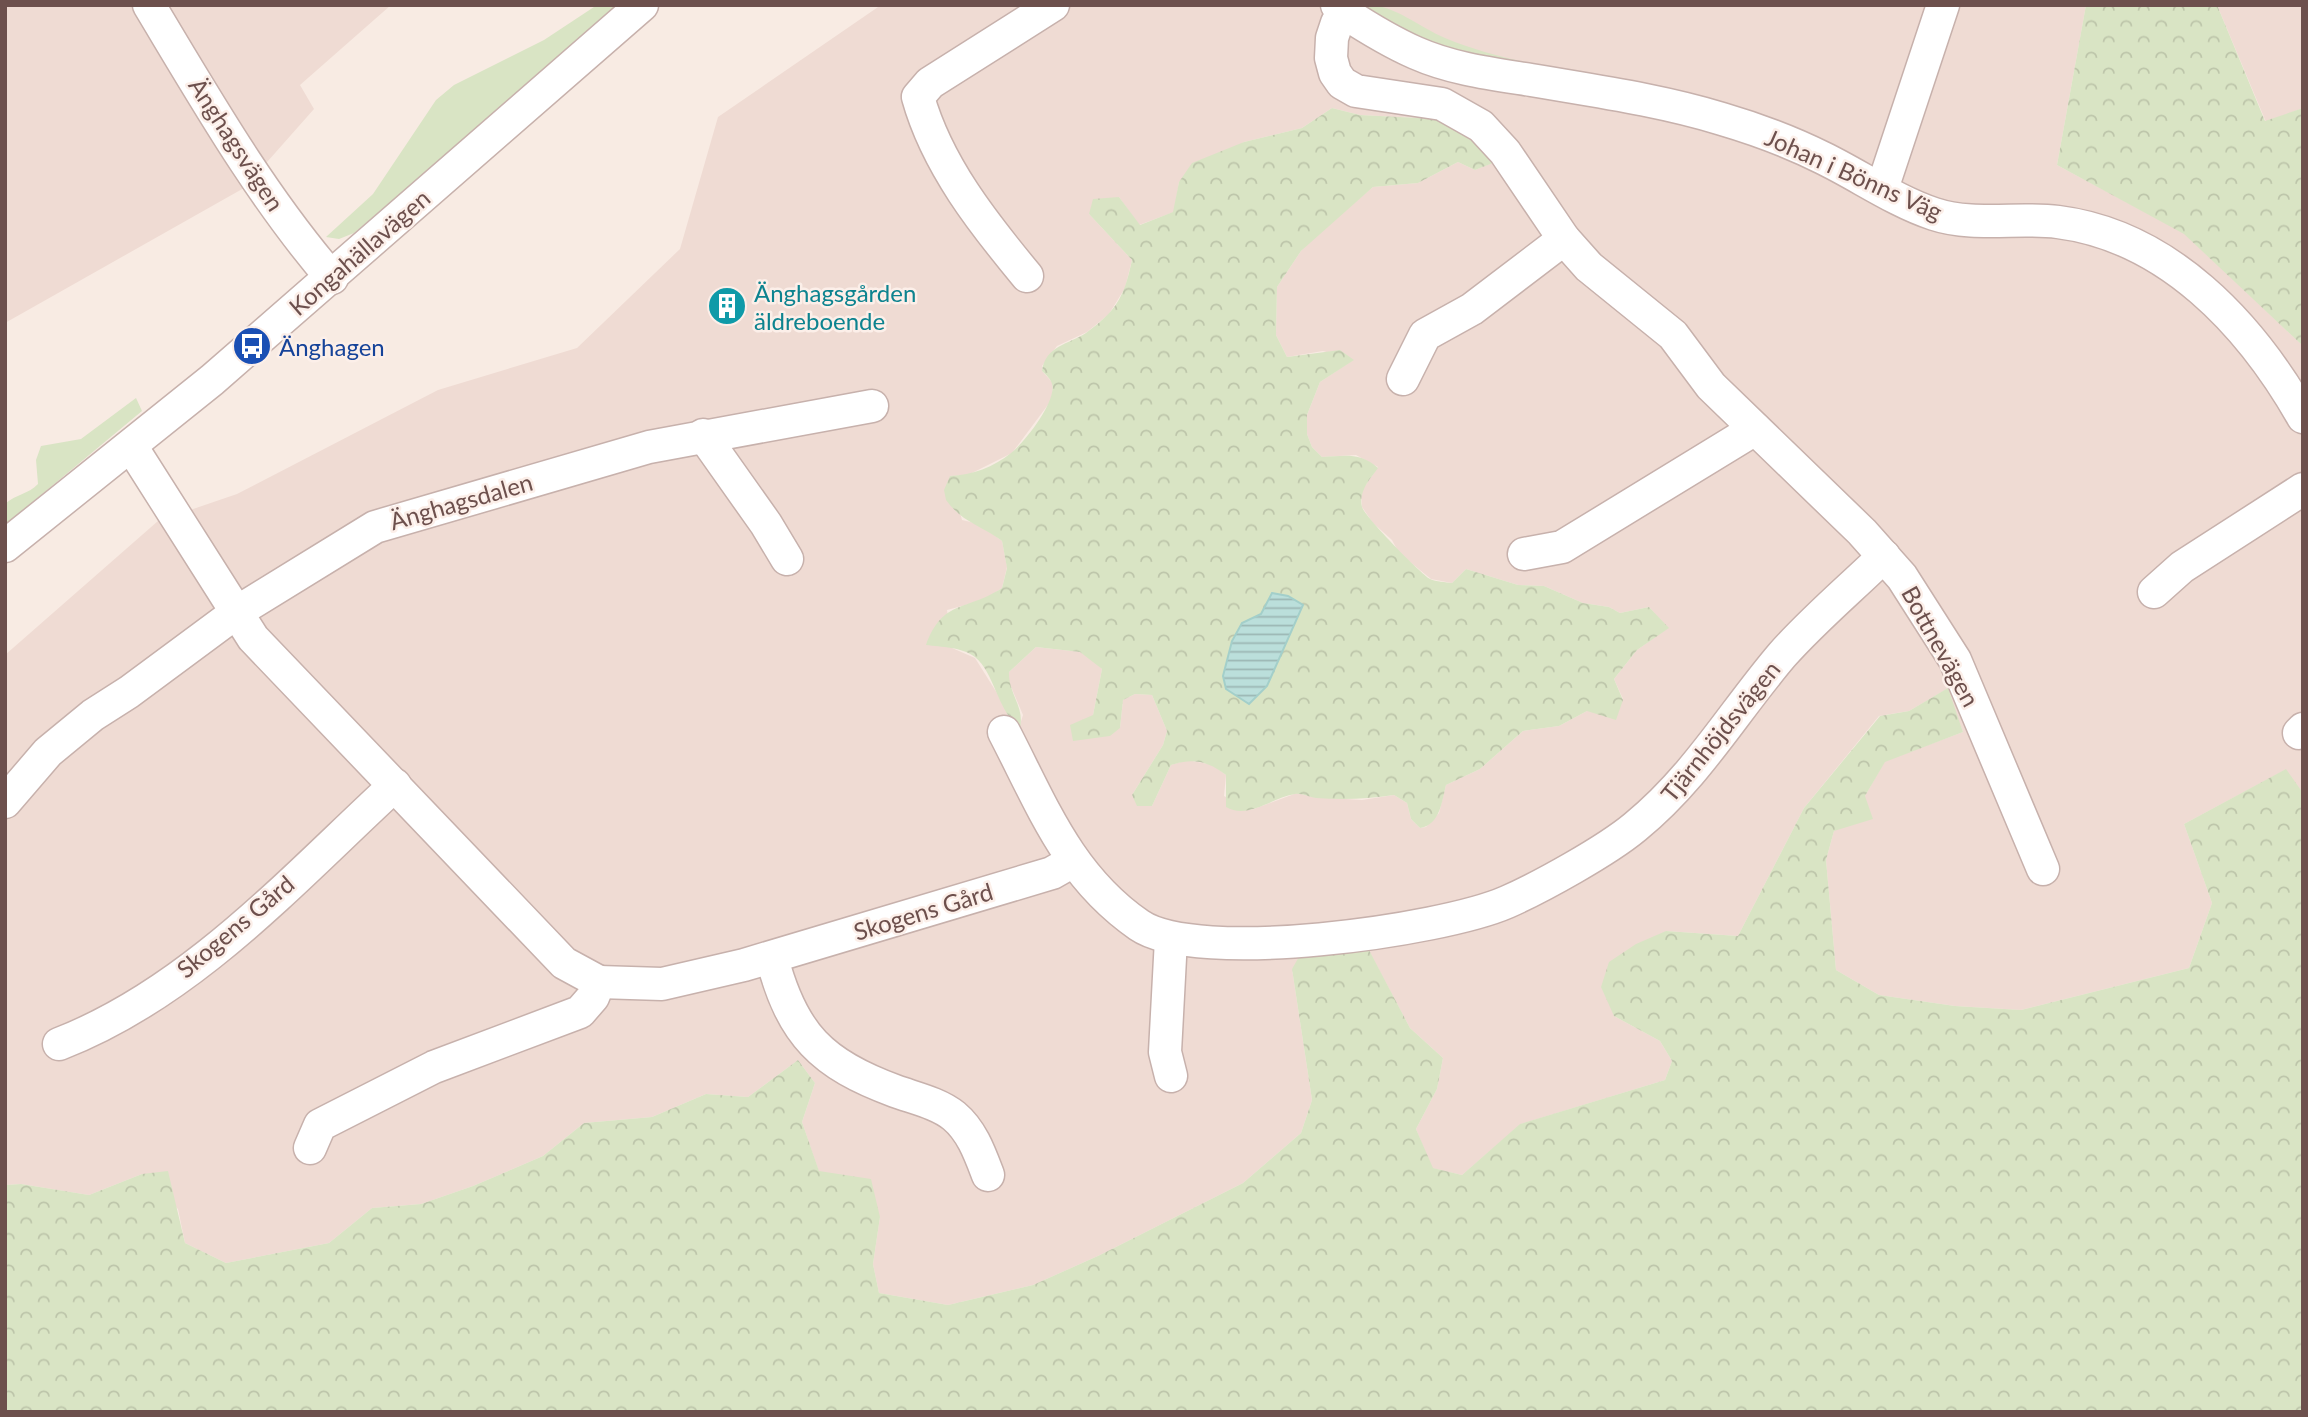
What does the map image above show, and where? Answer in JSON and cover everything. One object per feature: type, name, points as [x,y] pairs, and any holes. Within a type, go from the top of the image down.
[{"type":"street","name":"Änghagsvägen","points":[[149,5],[281,211],[332,278]]},
{"type":"street","name":"Kongahällavägen","points":[[5,546],[131,446],[332,278],[642,5]]},
{"type":"street","points":[[1027,276],[981,220],[941,154],[918,97],[930,83],[1052,5]]},
{"type":"street","points":[[1882,189],[1943,5]]},
{"type":"street","name":"Johan i Bönns Väg","points":[[1341,9],[1381,36],[1417,54],[1451,65],[1617,94],[1723,119],[1822,157],[1936,215],[2083,226],[2111,233],[2151,253],[2181,273],[2227,314],[2270,362],[2303,416]]},
{"type":"street","name":"Bottnevägen","points":[[1341,9],[1332,38],[1331,58],[1335,73],[1342,83],[1356,91],[1442,104],[1481,126],[1505,152],[1564,239],[1589,267],[1673,335],[1711,386],[1884,556],[1902,577],[1955,660],[2043,869]]},
{"type":"street","points":[[1403,379],[1425,335],[1472,309],[1564,239]]},
{"type":"street","name":"Änghagsdalen","points":[[237,612],[375,527],[649,447],[872,406]]},
{"type":"street","points":[[1524,554],[1562,547],[1755,429]]},
{"type":"street","points":[[703,435],[786,559]]},
{"type":"street","name":"Skogens Gård","points":[[131,446],[253,638],[564,963],[599,982],[662,984],[772,958],[1052,873],[1073,861]]},
{"type":"street","points":[[2154,592],[2182,567],[2303,489]]},
{"type":"street","name":"Tjärnhöjdsvägen","points":[[1004,732],[1073,861],[1092,887],[1141,926],[1171,939],[1326,940],[1414,927],[1506,903],[1631,830],[1672,796],[1700,764],[1784,653],[1884,556]]},
{"type":"street","points":[[5,802],[48,751],[93,715],[129,692],[237,612]]},
{"type":"street","name":"Skogens Gård","points":[[59,1044],[102,1027],[195,964],[248,921],[395,785]]},
{"type":"street","points":[[1171,939],[1165,1052],[1171,1076]]},
{"type":"street","points":[[772,958],[782,990],[803,1033],[829,1060],[865,1080],[953,1115],[976,1145],[988,1175]]},
{"type":"street","points":[[310,1148],[320,1125],[434,1067],[580,1012],[593,997],[599,982]]},
{"type":"shaded area","points":[[5,5],[391,5],[300,85],[314,109],[244,188],[5,323]]},
{"type":"shaded area","points":[[881,5],[2086,5],[2057,165],[2184,233],[2303,346],[2303,793],[2285,770],[2184,824],[2212,903],[2189,968],[2021,1010],[1955,1006],[1879,995],[1836,970],[1826,860],[1834,831],[1865,796],[1885,761],[1963,732],[1947,689],[1909,711],[1879,716],[1804,808],[1738,936],[1666,931],[1614,1016],[1660,1041],[1672,1061],[1665,1080],[1521,1124],[1462,1175],[1432,1168],[1416,1129],[1437,1089],[1443,1058],[1410,1028],[1369,951],[1292,969],[1312,1100],[1301,1133],[1243,1183],[1100,1255],[1033,1285],[948,1305],[879,1293],[873,1264],[880,1217],[819,1172],[802,1122],[815,1083],[798,1060],[748,1097],[706,1094],[652,1117],[584,1123],[543,1156],[473,1186],[421,1204],[372,1208],[329,1243],[226,1263],[185,1243],[178,1209],[142,1174],[89,1195],[21,1184],[5,1185],[5,655],[158,521],[237,494],[438,390],[577,348],[680,249],[718,117]],"holes":[[[1332,108],[1360,115],[1439,119],[1477,147],[1492,163],[1475,170],[1458,162],[1418,183],[1373,187],[1318,233],[1301,251],[1277,287],[1276,335],[1287,357],[1323,351],[1353,360],[1320,382],[1307,415],[1307,434],[1312,447],[1322,457],[1356,455],[1378,467],[1361,492],[1362,507],[1373,523],[1392,540],[1399,553],[1431,579],[1452,583],[1466,569],[1518,585],[1544,586],[1583,603],[1609,607],[1620,613],[1649,607],[1668,628],[1637,650],[1614,679],[1623,699],[1587,711],[1559,726],[1523,731],[1480,769],[1446,785],[1439,813],[1426,827],[1420,828],[1411,819],[1407,803],[1394,795],[1362,800],[1313,797],[1297,793],[1251,810],[1224,796],[1226,775],[1213,765],[1187,760],[1171,765],[1152,806],[1132,795],[1163,745],[1167,731],[1152,695],[1135,694],[1123,700],[1120,728],[1093,715],[1102,669],[1094,661],[1080,652],[1036,647],[1009,672],[1009,682],[1023,715],[1019,728],[975,658],[952,648],[947,610],[984,600],[1002,588],[1007,567],[1002,541],[979,524],[962,520],[950,476],[968,475],[1012,453],[1053,398],[1052,382],[1042,371],[1042,366],[1057,346],[1087,332],[1109,314],[1125,288],[1132,260],[1089,214],[1119,197],[1139,225],[1174,212],[1179,182],[1244,142],[1302,128]]]},
{"type":"shaded area","points":[[2217,5],[2303,5],[2303,108],[2266,122]]},
{"type":"green space","points":[[597,5],[623,5],[354,233],[339,239],[326,237],[373,194],[436,100],[454,85],[544,40]]},
{"type":"green space","points":[[1367,5],[1387,9],[1445,38],[1494,55],[1648,92],[1422,43],[1368,10]]},
{"type":"green space","points":[[2086,5],[2217,5],[2265,121],[2303,108],[2303,346],[2184,234],[2057,165]]},
{"type":"green space","points":[[1332,108],[1360,115],[1439,119],[1464,129],[1493,163],[1475,170],[1458,162],[1418,183],[1373,187],[1301,251],[1277,287],[1276,335],[1287,357],[1340,350],[1354,360],[1320,382],[1307,415],[1307,434],[1312,447],[1322,457],[1358,457],[1378,468],[1363,491],[1362,507],[1372,522],[1430,579],[1452,583],[1466,569],[1518,585],[1544,586],[1583,603],[1609,607],[1620,613],[1649,607],[1669,628],[1637,650],[1614,679],[1623,700],[1616,720],[1587,711],[1559,726],[1523,731],[1480,769],[1446,785],[1436,817],[1427,826],[1420,828],[1411,819],[1407,803],[1394,795],[1336,799],[1295,794],[1252,809],[1234,810],[1226,807],[1226,775],[1206,764],[1193,761],[1171,765],[1152,806],[1137,806],[1132,795],[1163,745],[1167,731],[1152,695],[1135,694],[1123,700],[1120,728],[1110,736],[1073,741],[1070,725],[1093,715],[1102,669],[1080,652],[1036,647],[1009,672],[1020,713],[1020,728],[1006,712],[987,672],[975,657],[958,649],[926,645],[933,630],[948,613],[1002,588],[1007,568],[1002,541],[965,519],[946,500],[944,490],[950,476],[990,466],[1011,453],[1024,440],[1039,421],[1050,400],[1051,380],[1042,371],[1048,356],[1086,333],[1103,319],[1125,287],[1132,260],[1089,214],[1093,199],[1119,197],[1140,225],[1173,212],[1179,182],[1192,163],[1244,142],[1302,128]]},
{"type":"green space","points":[[136,398],[142,411],[5,525],[5,504],[38,484],[36,460],[41,446],[81,439]]},
{"type":"green space","points":[[1948,688],[1963,732],[1885,762],[1865,796],[1873,819],[1834,831],[1826,860],[1836,970],[1879,995],[1955,1006],[2021,1010],[2189,968],[2212,903],[2184,824],[2286,769],[2303,793],[2303,1412],[5,1412],[5,1185],[21,1184],[89,1195],[142,1174],[168,1171],[185,1243],[226,1263],[329,1243],[372,1208],[421,1204],[473,1186],[543,1156],[584,1123],[652,1117],[706,1094],[748,1097],[798,1060],[815,1083],[802,1122],[819,1171],[871,1179],[880,1217],[873,1264],[879,1293],[948,1305],[1033,1285],[1100,1255],[1243,1183],[1301,1133],[1312,1100],[1292,969],[1300,955],[1369,950],[1410,1028],[1443,1058],[1437,1089],[1416,1129],[1433,1168],[1462,1175],[1520,1124],[1665,1080],[1672,1061],[1660,1041],[1614,1016],[1601,987],[1609,962],[1636,944],[1666,931],[1738,936],[1804,808],[1880,716],[1909,711]]},
{"type":"water","points":[[1272,593],[1288,596],[1303,605],[1267,686],[1249,704],[1226,689],[1223,676],[1232,641],[1242,623],[1261,614]]},
{"type":"place","name":"Änghagsgården äldreboende","points":[[727,306]]},
{"type":"place","name":"Änghagen","points":[[252,346]]}]
